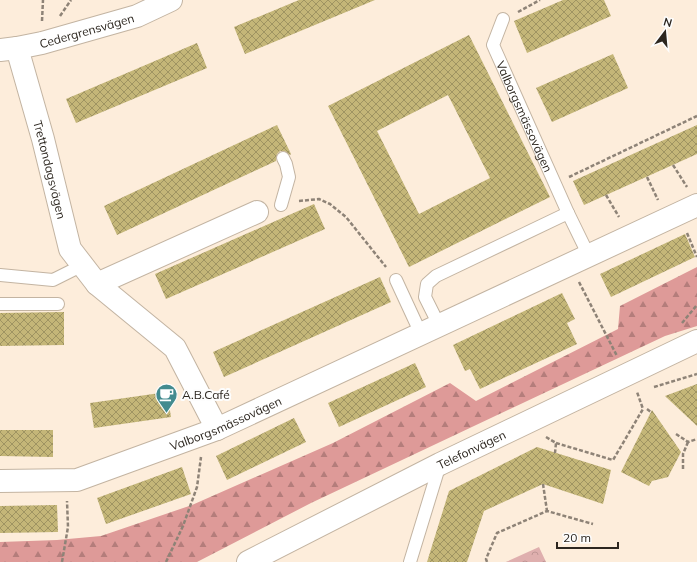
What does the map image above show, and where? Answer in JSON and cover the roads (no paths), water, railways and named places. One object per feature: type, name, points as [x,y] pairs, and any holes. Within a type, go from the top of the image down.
[{"type":"street","name":"Cedergrensvägen","points":[[9,49],[42,43],[136,16],[171,0]]},
{"type":"street","name":"Trettondagsvägen","points":[[9,49],[43,139],[70,249],[97,284],[175,348],[217,429]]},
{"type":"street","name":"Valborgsmässovägen","points":[[0,481],[77,480],[217,429],[589,256],[694,199]]},
{"type":"street","points":[[97,284],[257,212]]},
{"type":"street","name":"Telefonvägen","points":[[248,562],[440,464],[632,383],[697,341]]},
{"type":"lane","name":"Valborgsmässovägen","points":[[503,19],[493,45],[568,213],[589,256]]},
{"type":"lane","points":[[281,205],[289,177],[286,164],[282,158]]},
{"type":"lane","points":[[430,330],[425,297],[427,284],[436,276],[568,213]]},
{"type":"lane","points":[[0,275],[53,280],[83,265]]},
{"type":"lane","points":[[396,280],[430,330]]},
{"type":"lane","points":[[0,304],[58,304]]},
{"type":"lane","points":[[410,562],[440,464]]},
{"type":"place","name":"A.B.Café","points":[[166,414]]}]
